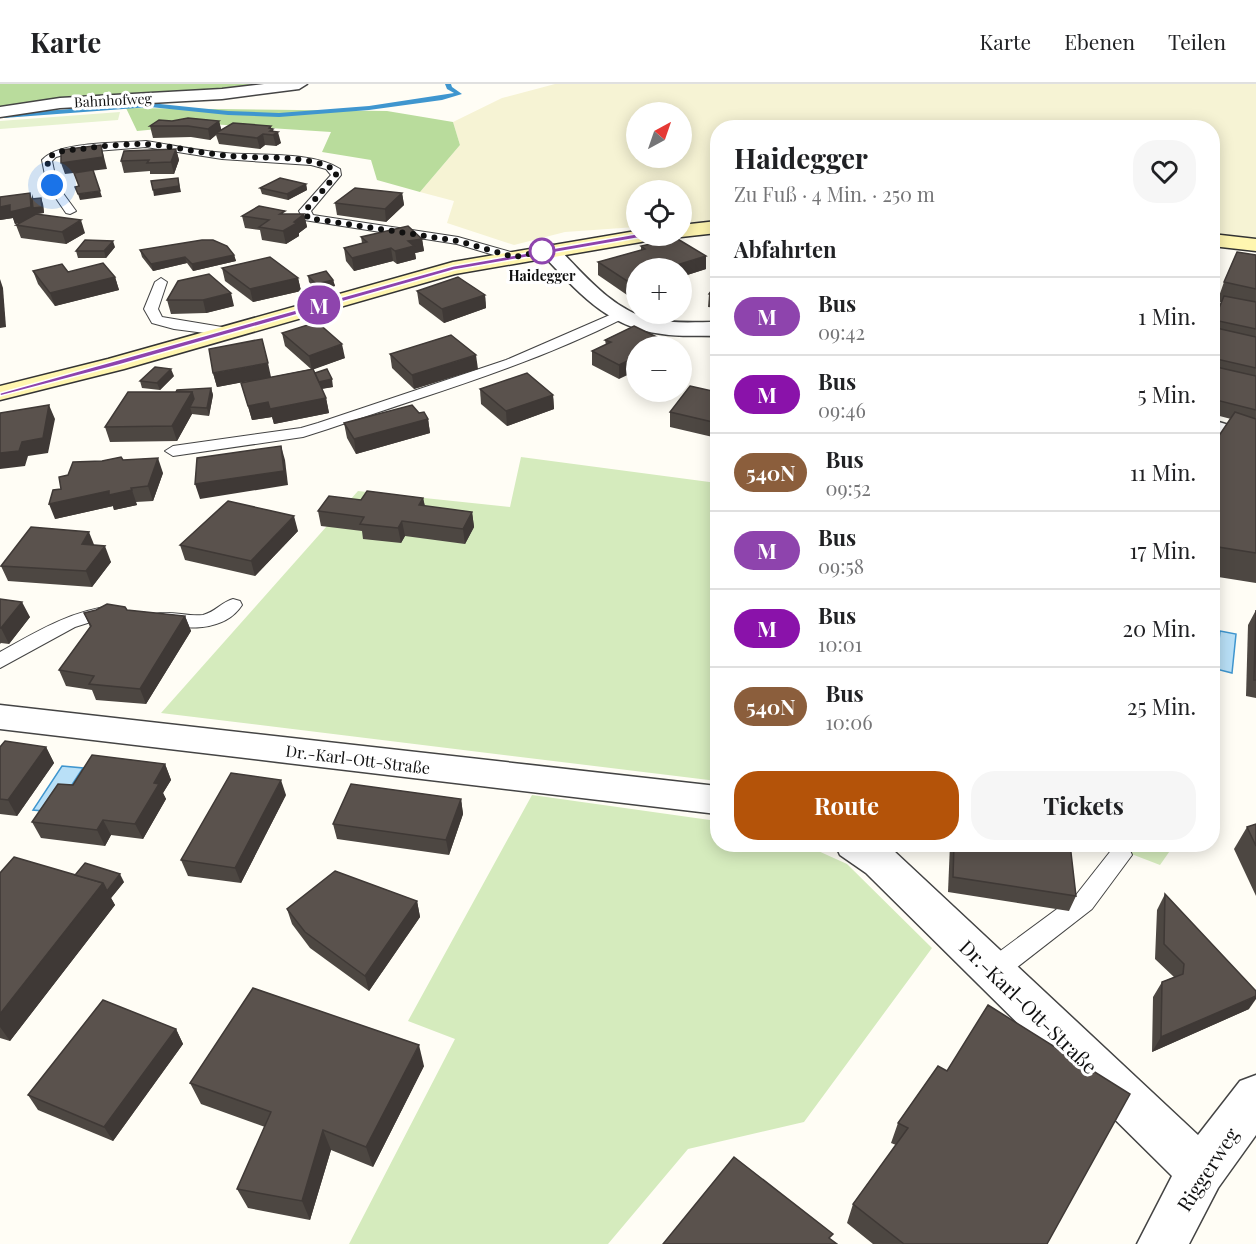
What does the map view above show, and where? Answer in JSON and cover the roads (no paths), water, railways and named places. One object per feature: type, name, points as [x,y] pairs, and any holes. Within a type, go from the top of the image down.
[{"type":"main road","points":[[692,230],[710,228]]},
{"type":"main road","points":[[0,393],[426,275],[549,250],[626,238]]},
{"type":"main road","points":[[1220,241],[1256,245]]},
{"type":"street","name":"Bahnhofweg","points":[[0,112],[60,104],[222,93],[299,84]]},
{"type":"street","points":[[549,250],[600,300],[619,315],[643,324],[665,328],[710,329]]},
{"type":"street","points":[[1220,430],[1256,441]]},
{"type":"street","name":"Dr.-Karl-Ott-Straße","points":[[0,717],[710,799]]},
{"type":"street","name":"Dr.-Karl-Ott-Straße","points":[[866,852],[880,862],[1200,1171]]},
{"type":"street","name":"Riggerweg","points":[[1162,1244],[1200,1171],[1256,1097]]},
{"type":"lane","points":[[47,160],[52,155],[70,150],[146,144],[222,156],[321,164],[336,171],[336,175],[305,211],[308,218],[458,241],[514,257]]},
{"type":"lane","points":[[47,160],[97,154],[136,156]]},
{"type":"lane","points":[[47,160],[52,185],[70,212]]},
{"type":"lane","points":[[161,282],[151,309],[157,320],[173,327],[216,328],[223,333]]},
{"type":"lane","points":[[173,451],[303,432],[323,426],[549,349],[619,315]]},
{"type":"lane","points":[[148,616],[201,622],[220,616],[233,605]]},
{"type":"lane","points":[[0,661],[89,616],[101,613],[127,614]]},
{"type":"lane","points":[[993,971],[1084,902],[1121,855]]},
{"type":"water","points":[[1220,631],[1236,634],[1232,673],[1220,670]]},
{"type":"water","points":[[62,766],[83,768],[54,812],[33,810]]},
{"type":"waterway","points":[[4,116],[150,105],[228,113],[279,115],[369,108],[459,94],[449,88],[448,84]]},
{"type":"place","name":"Haidegger","points":[[542,251]]}]
